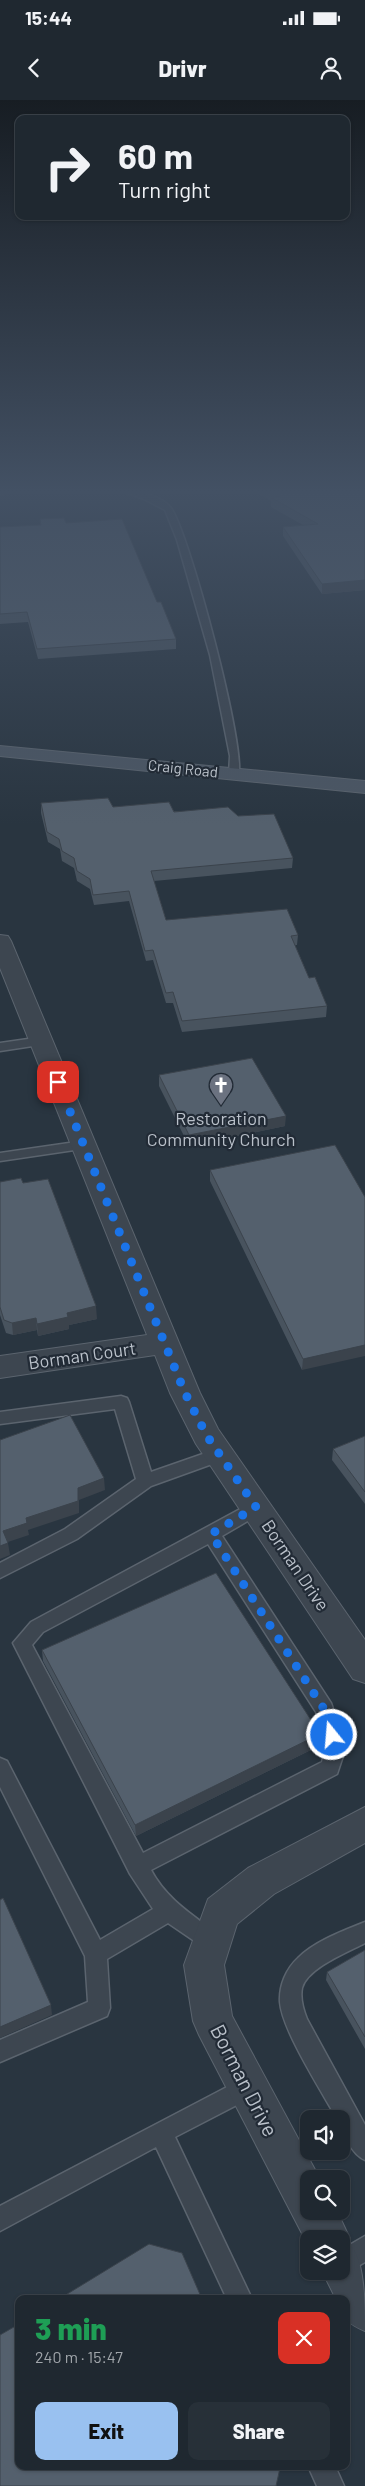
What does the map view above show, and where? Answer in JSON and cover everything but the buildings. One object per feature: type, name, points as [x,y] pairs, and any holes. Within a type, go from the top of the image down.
[{"type":"main road","name":"Craig Road","points":[[0,750],[365,787]]},
{"type":"street","name":"Borman Drive","points":[[0,941],[185,1393],[207,1436],[365,1668]]},
{"type":"street","name":"Borman Court","points":[[0,1367],[164,1343]]},
{"type":"street","name":"Borman Drive","points":[[300,2185],[213,2021],[204,1965],[222,1912],[261,1881],[365,1824]]},
{"type":"street","points":[[350,2280],[365,2308]]},
{"type":"lane","points":[[199,602],[214,655],[235,756],[234,774]]},
{"type":"lane","points":[[0,1047],[42,1041]]},
{"type":"lane","points":[[0,1157],[83,1145]]},
{"type":"lane","points":[[0,1418],[121,1402],[145,1481]]},
{"type":"lane","points":[[0,1571],[71,1534],[145,1481],[220,1454]]},
{"type":"lane","points":[[212,1942],[169,1911],[153,1894],[137,1867],[22,1643],[37,1627],[211,1534],[256,1507]]},
{"type":"lane","points":[[137,1867],[330,1768],[336,1748],[324,1709],[211,1534]]},
{"type":"lane","points":[[0,1767],[96,1954],[99,2008],[0,2051]]},
{"type":"lane","points":[[96,1954],[169,1911]]},
{"type":"lane","points":[[365,1932],[306,1964],[294,1979],[290,1996],[292,2014],[365,2148]]},
{"type":"lane","points":[[0,2219],[248,2087]]},
{"type":"lane","points":[[161,2133],[238,2295]]},
{"type":"lane","points":[[350,2257],[365,2248]]},
{"type":"lane","points":[[323,2470],[331,2486]]},
{"type":"place","name":"Restoration Community Church","points":[[221,1106]]},
{"type":"route","points":[[58,1082],[185,1393],[207,1436],[256,1507],[211,1534],[324,1709],[332,1735]]}]
